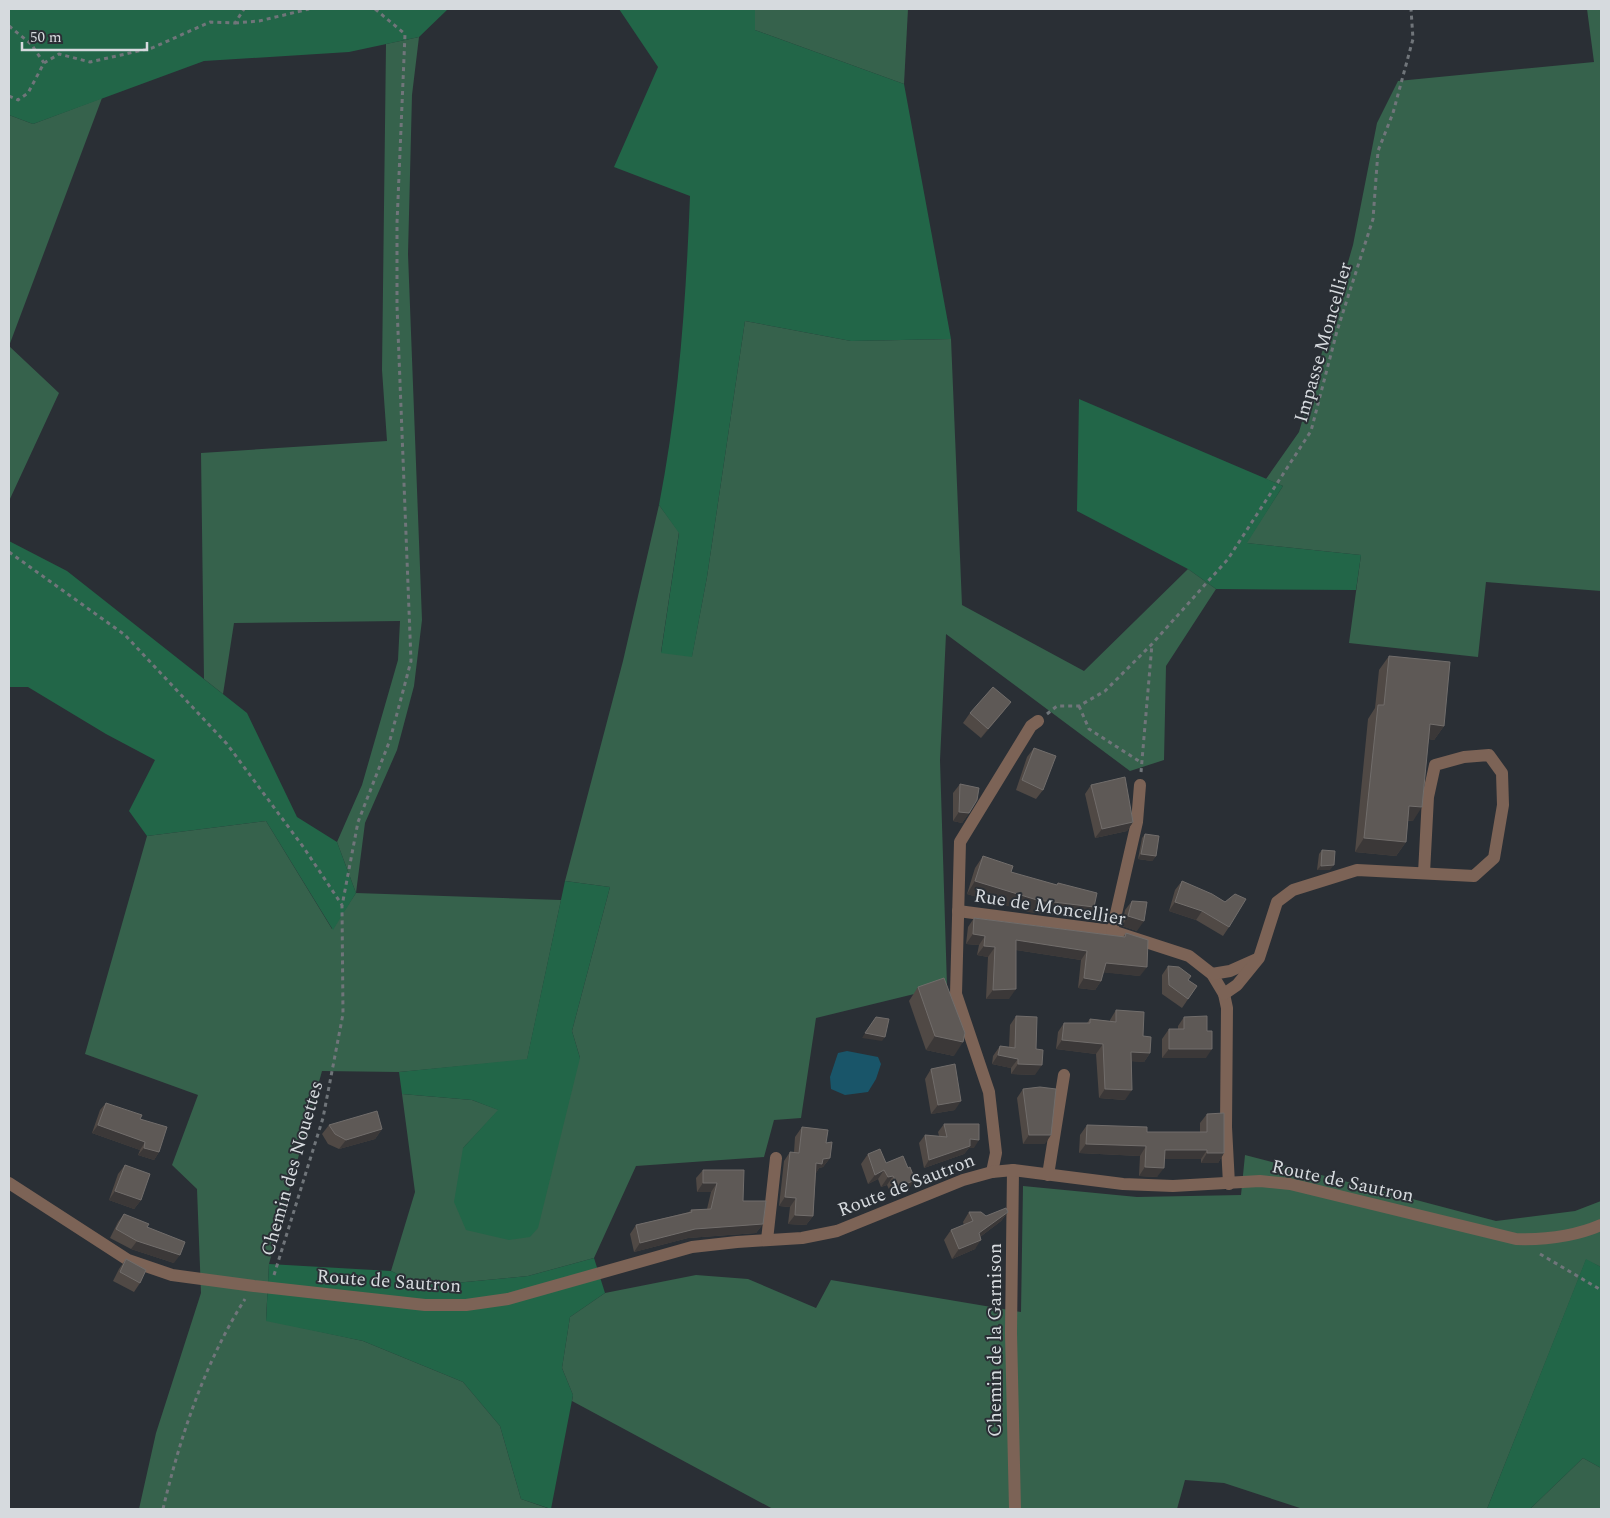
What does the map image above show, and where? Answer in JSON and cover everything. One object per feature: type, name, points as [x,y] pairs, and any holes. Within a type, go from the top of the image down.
[{"type":"street","points":[[958,911],[960,842],[1031,726],[1038,721]]},
{"type":"street","points":[[1224,994],[1238,985],[1259,958],[1277,902],[1293,890],[1357,870],[1474,876],[1494,858],[1503,805],[1502,773],[1489,755],[1464,757],[1435,765],[1428,797],[1424,873]]},
{"type":"street","points":[[1112,931],[1137,822],[1140,786]]},
{"type":"street","name":"Rue de Moncellier","points":[[992,1172],[996,1153],[989,1092],[982,1064],[956,994],[958,911],[1112,931],[1189,956],[1212,974],[1224,994],[1227,1008],[1226,1127],[1229,1184]]},
{"type":"street","points":[[1212,974],[1230,970],[1259,958]]},
{"type":"street","points":[[1048,1174],[1064,1075]]},
{"type":"street","points":[[767,1240],[776,1158]]},
{"type":"street","name":"Route de Sautron","points":[[9,1183],[128,1260],[172,1275],[382,1302],[466,1305],[508,1299],[692,1247],[802,1238],[837,1231],[964,1180],[992,1172],[1014,1170],[1124,1184],[1173,1186],[1260,1181],[1290,1184],[1516,1238],[1544,1240],[1584,1233],[1601,1225]]},
{"type":"street","name":"Chemin de la Garnison","points":[[1014,1170],[1011,1334],[1015,1509]]},
{"type":"path","points":[[235,23],[244,9]]},
{"type":"path","points":[[9,96],[18,100],[28,93],[44,63],[60,54],[90,62],[152,48],[210,22],[235,23],[259,21],[309,9]]},
{"type":"path","name":"Chemin des Nouettes","points":[[271,1288],[323,1118],[341,1023],[342,906],[358,822],[390,740],[411,660],[402,444],[396,224],[405,34],[375,9]]},
{"type":"path","name":"Impasse Moncellier","points":[[1038,721],[1057,706],[1079,706],[1105,691],[1152,644],[1228,559],[1311,431],[1337,331],[1373,219],[1378,150],[1393,113],[1414,39],[1411,9]]},
{"type":"path","points":[[9,26],[31,44],[44,63]]},
{"type":"path","points":[[9,552],[125,635],[227,744],[304,848],[342,906]]},
{"type":"path","points":[[1140,786],[1152,644]]},
{"type":"path","points":[[1079,706],[1089,730],[1142,764]]},
{"type":"path","points":[[1537,1252],[1601,1290]]},
{"type":"path","points":[[163,1509],[168,1487],[200,1388],[223,1333],[254,1286]]},
{"type":"green space","points":[[9,9],[448,9],[419,37],[349,52],[204,61],[33,124],[9,115]]},
{"type":"green space","points":[[619,9],[755,9],[755,30],[904,84],[951,339],[851,341],[745,321],[707,577],[692,657],[661,653],[679,533],[659,505],[677,390],[690,196],[614,167],[658,67]]},
{"type":"green space","points":[[755,9],[908,9],[904,84],[755,30]]},
{"type":"green space","points":[[1587,9],[1601,9],[1601,591],[1486,582],[1478,657],[1349,643],[1361,555],[1246,543],[1283,486],[1266,479],[1299,432],[1353,245],[1377,123],[1398,81],[1594,62]]},
{"type":"green space","points":[[419,37],[412,95],[408,254],[422,620],[414,686],[397,750],[365,823],[356,893],[337,842],[362,785],[398,660],[400,621],[234,623],[223,694],[204,679],[201,453],[387,441],[382,370],[386,44]]},
{"type":"green space","points":[[102,98],[9,346],[9,115],[33,124]]},
{"type":"green space","points":[[745,321],[851,341],[951,339],[962,605],[1084,671],[1188,569],[1216,589],[1166,666],[1164,760],[1130,771],[946,634],[940,760],[947,986],[816,1018],[801,1118],[774,1120],[764,1157],[636,1166],[594,1258],[528,1276],[424,1286],[391,1271],[415,1192],[402,1094],[472,1100],[499,1110],[463,1148],[580,1058],[572,1031],[610,887],[565,881],[623,661],[659,505],[679,532],[661,652],[692,656],[707,577]]},
{"type":"green space","points":[[9,346],[59,393],[9,501]]},
{"type":"green space","points":[[1079,399],[1283,486],[1247,543],[1361,555],[1356,590],[1216,589],[1188,569],[1077,511]]},
{"type":"green space","points":[[9,541],[67,571],[247,713],[297,817],[337,842],[356,893],[333,930],[266,821],[147,836],[129,811],[155,760],[106,734],[28,687],[9,687]]},
{"type":"green space","points":[[266,821],[332,929],[356,893],[561,900],[527,1060],[399,1072],[322,1071],[269,1264],[266,1320],[363,1341],[463,1382],[500,1426],[521,1499],[550,1509],[139,1509],[156,1433],[201,1293],[197,1189],[172,1165],[198,1095],[85,1054],[147,836]]},
{"type":"green space","points":[[565,881],[610,887],[572,1031],[580,1058],[538,1228],[530,1237],[509,1240],[466,1230],[454,1202],[463,1148],[498,1110],[472,1100],[402,1094],[399,1072],[527,1059]]},
{"type":"green space","points":[[1245,1155],[1496,1221],[1575,1211],[1601,1201],[1601,1267],[1586,1260],[1487,1509],[1303,1509],[1224,1483],[1185,1480],[1177,1509],[773,1509],[572,1401],[573,1395],[562,1368],[570,1317],[605,1293],[696,1275],[748,1279],[816,1308],[831,1280],[1021,1312],[1023,1186],[1137,1197],[1241,1195]]},
{"type":"green space","points":[[594,1258],[605,1293],[570,1317],[562,1368],[573,1395],[551,1509],[521,1499],[500,1426],[463,1382],[363,1341],[266,1321],[269,1264],[391,1271],[424,1286],[528,1276]]},
{"type":"green space","points":[[1586,1259],[1601,1267],[1601,1468],[1583,1458],[1530,1509],[1487,1509]]},
{"type":"green space","points":[[1583,1458],[1601,1468],[1601,1509],[1530,1509]]},
{"type":"water","points":[[847,1051],[878,1057],[881,1064],[876,1079],[868,1092],[845,1095],[831,1089],[830,1077],[838,1053]]},
{"type":"building","points":[[1389,656],[1450,662],[1444,726],[1430,724],[1422,807],[1409,806],[1406,842],[1364,838],[1378,705],[1384,705]]},
{"type":"building","points":[[993,687],[1011,702],[988,729],[970,713]]},
{"type":"building","points":[[1034,748],[1056,756],[1043,790],[1022,780]]},
{"type":"building","points":[[1125,777],[1133,822],[1102,829],[1091,785]]},
{"type":"building","points":[[960,784],[979,788],[977,800],[969,813],[959,812]]},
{"type":"building","points":[[1145,834],[1159,836],[1156,856],[1141,854]]},
{"type":"building","points":[[1322,850],[1335,851],[1334,865],[1321,866]]},
{"type":"building","points":[[983,856],[1013,866],[1011,872],[1057,885],[1058,883],[1097,893],[1094,907],[1037,900],[975,881]]},
{"type":"building","points":[[1182,881],[1225,902],[1235,894],[1246,899],[1229,927],[1202,911],[1175,902]]},
{"type":"building","points":[[1132,901],[1147,902],[1144,921],[1128,916]]},
{"type":"building","points":[[974,918],[1125,937],[1126,933],[1148,940],[1147,967],[1106,963],[1101,981],[1084,978],[1087,951],[1016,940],[1016,989],[993,990],[995,947],[984,946],[985,936],[973,934]]},
{"type":"building","points":[[1168,966],[1179,967],[1191,976],[1188,980],[1197,986],[1188,999],[1169,985]]},
{"type":"building","points":[[944,978],[965,1033],[963,1042],[935,1036],[918,987]]},
{"type":"building","points":[[1116,1010],[1144,1012],[1143,1036],[1151,1037],[1150,1053],[1131,1052],[1132,1090],[1105,1089],[1103,1044],[1062,1040],[1064,1023],[1090,1023],[1090,1019],[1116,1022]]},
{"type":"building","points":[[1016,1016],[1037,1017],[1036,1049],[1043,1050],[1042,1065],[1018,1064],[1018,1059],[998,1055],[1000,1046],[1015,1048]]},
{"type":"building","points":[[1207,1016],[1207,1031],[1212,1031],[1212,1049],[1169,1049],[1169,1029],[1184,1029],[1184,1017]]},
{"type":"building","points":[[876,1017],[889,1019],[885,1037],[865,1033]]},
{"type":"building","points":[[955,1064],[961,1101],[938,1105],[931,1069]]},
{"type":"building","points":[[1040,1087],[1056,1089],[1051,1135],[1029,1135],[1023,1089]]},
{"type":"building","points":[[106,1103],[142,1115],[140,1119],[167,1127],[159,1152],[144,1148],[145,1142],[98,1125]]},
{"type":"building","points":[[377,1111],[382,1129],[346,1140],[335,1134],[329,1125]]},
{"type":"building","points":[[1224,1113],[1224,1153],[1207,1153],[1207,1150],[1165,1150],[1164,1168],[1145,1167],[1146,1146],[1086,1144],[1087,1125],[1147,1127],[1147,1132],[1207,1132],[1207,1114]]},
{"type":"building","points":[[944,1124],[979,1124],[979,1140],[970,1139],[970,1146],[929,1160],[925,1135],[947,1137]]},
{"type":"building","points":[[802,1127],[828,1130],[826,1143],[832,1142],[830,1158],[823,1159],[822,1164],[816,1163],[813,1216],[795,1215],[796,1198],[785,1197],[790,1152],[799,1153]]},
{"type":"building","points":[[880,1149],[886,1163],[903,1156],[915,1180],[899,1187],[893,1176],[888,1177],[884,1170],[875,1175],[868,1154]]},
{"type":"building","points":[[125,1165],[150,1174],[141,1200],[115,1191]]},
{"type":"building","points":[[703,1170],[744,1170],[743,1201],[766,1201],[763,1224],[695,1229],[640,1243],[636,1225],[692,1212],[691,1210],[711,1209],[717,1183],[703,1183]]},
{"type":"building","points":[[1006,1208],[1008,1212],[979,1233],[981,1240],[959,1249],[951,1230],[973,1221],[969,1212],[981,1212],[986,1216]]},
{"type":"building","points":[[124,1214],[149,1224],[147,1227],[185,1242],[180,1255],[137,1241],[116,1229]]},
{"type":"building","points":[[126,1259],[146,1270],[140,1283],[120,1272]]}]
